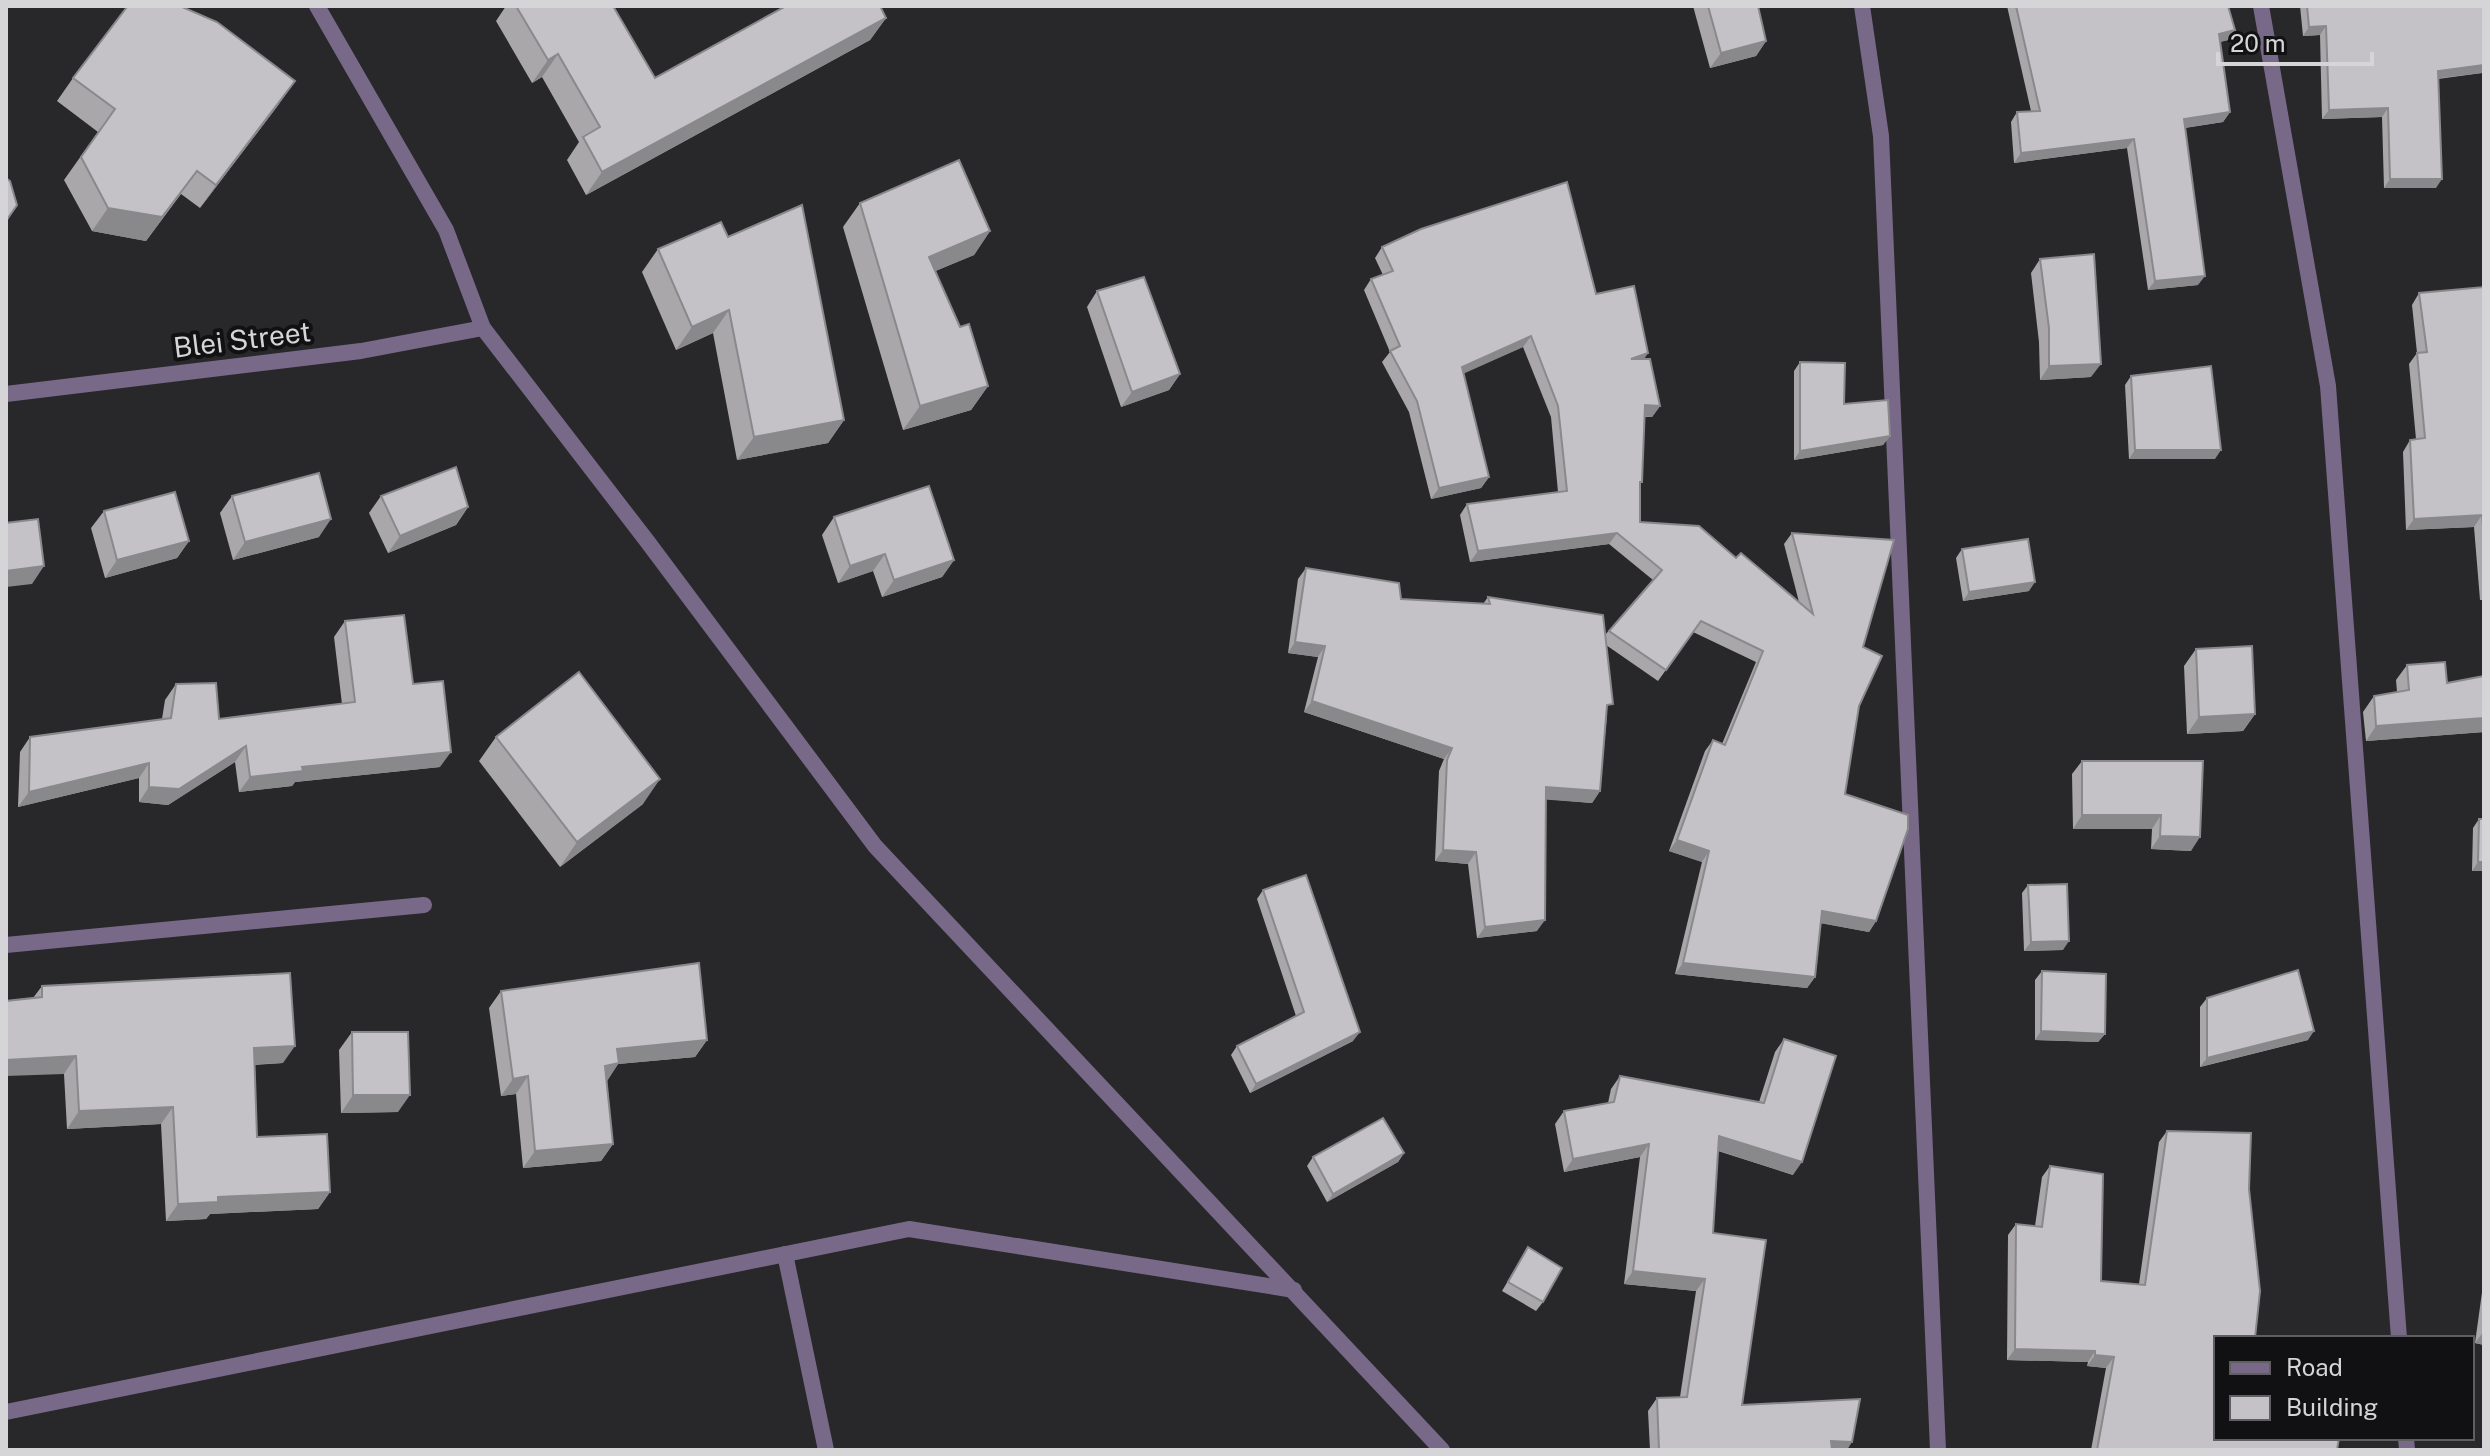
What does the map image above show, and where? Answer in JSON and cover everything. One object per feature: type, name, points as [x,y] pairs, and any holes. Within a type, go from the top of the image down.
[{"type":"street","points":[[317,6],[446,230],[483,328],[657,553],[875,846],[1442,1450]]},
{"type":"street","points":[[1862,6],[1881,136],[1938,1450]]},
{"type":"street","points":[[2261,6],[2328,386],[2399,1336]]},
{"type":"street","name":"Blei Street","points":[[6,394],[361,351],[483,328]]},
{"type":"street","points":[[6,945],[424,905]]},
{"type":"street","points":[[6,1412],[909,1229],[1294,1290]]},
{"type":"street","points":[[785,1254],[826,1450]]},
{"type":"building","points":[[180,6],[217,22],[295,81],[216,185],[197,171],[162,217],[108,208],[81,157],[115,109],[73,78],[127,7]]},
{"type":"building","points":[[516,6],[613,6],[655,78],[786,6],[880,6],[886,18],[602,172],[583,137],[600,127],[558,54],[548,60]]},
{"type":"building","points":[[1708,6],[1758,6],[1766,41],[1721,53]]},
{"type":"building","points":[[2016,6],[2228,6],[2235,30],[2219,34],[2230,112],[2184,119],[2205,276],[2155,281],[2134,139],[2021,153],[2017,112],[2040,111]]},
{"type":"building","points":[[2307,6],[2484,6],[2484,65],[2438,71],[2442,179],[2390,179],[2388,108],[2329,110],[2326,26],[2309,27]]},
{"type":"building","points":[[959,160],[990,231],[929,257],[960,327],[969,324],[988,386],[920,406],[860,203]]},
{"type":"building","points":[[6,178],[10,181],[17,205],[6,221]]},
{"type":"building","points":[[1567,182],[1596,294],[1634,286],[1648,353],[1631,359],[1650,359],[1660,406],[1645,405],[1640,522],[1699,526],[1736,558],[1741,553],[1813,614],[1792,533],[1894,540],[1863,647],[1882,656],[1859,706],[1845,794],[1908,815],[1908,829],[1876,921],[1822,911],[1815,977],[1683,963],[1709,851],[1677,840],[1713,740],[1725,745],[1763,651],[1701,621],[1666,670],[1609,631],[1662,570],[1617,533],[1478,551],[1467,504],[1567,491],[1558,406],[1531,336],[1462,367],[1489,477],[1439,488],[1417,401],[1390,351],[1400,346],[1371,279],[1393,271],[1382,247],[1421,229]]},
{"type":"building","points":[[802,205],[844,420],[754,437],[729,310],[692,327],[658,249],[721,222],[728,237]]},
{"type":"building","points":[[2094,254],[2101,364],[2049,366],[2049,328],[2040,259]]},
{"type":"building","points":[[1144,277],[1180,374],[1132,392],[1097,291]]},
{"type":"building","points":[[2484,287],[2484,537],[2482,515],[2414,519],[2410,440],[2425,438],[2417,353],[2427,352],[2419,293]]},
{"type":"building","points":[[1800,362],[1845,363],[1844,404],[1888,400],[1890,436],[1800,451]]},
{"type":"building","points":[[2211,366],[2221,450],[2135,450],[2131,376]]},
{"type":"building","points":[[456,467],[468,507],[400,536],[381,496]]},
{"type":"building","points":[[319,473],[331,519],[245,542],[232,496]]},
{"type":"building","points":[[929,486],[954,560],[894,580],[885,554],[850,566],[834,517]]},
{"type":"building","points":[[175,492],[189,541],[117,560],[104,511]]},
{"type":"building","points":[[38,519],[44,566],[6,571],[6,523]]},
{"type":"building","points":[[2028,539],[2035,582],[1969,592],[1962,549]]},
{"type":"building","points":[[1306,568],[1399,583],[1401,599],[1490,604],[1488,597],[1603,615],[1613,704],[1607,705],[1600,791],[1546,787],[1545,920],[1485,927],[1476,852],[1443,850],[1447,760],[1452,748],[1312,701],[1325,646],[1295,642]]},
{"type":"building","points":[[404,615],[413,684],[443,681],[451,752],[302,767],[303,771],[250,777],[246,746],[179,789],[149,787],[149,763],[29,792],[30,737],[171,718],[176,684],[216,683],[219,719],[355,702],[345,621]]},
{"type":"building","points":[[2252,646],[2255,714],[2199,717],[2196,649]]},
{"type":"building","points":[[2445,662],[2447,683],[2484,676],[2484,718],[2376,726],[2374,696],[2409,690],[2407,665]]},
{"type":"building","points":[[579,672],[660,779],[577,842],[496,737]]},
{"type":"building","points":[[2082,761],[2203,761],[2200,837],[2160,836],[2161,815],[2082,815]]},
{"type":"building","points":[[2479,819],[2484,819],[2484,862],[2478,862]]},
{"type":"building","points":[[1306,875],[1360,1032],[1256,1084],[1237,1046],[1304,1012],[1263,890]]},
{"type":"building","points":[[2067,884],[2069,941],[2031,942],[2028,885]]},
{"type":"building","points":[[699,963],[707,1040],[617,1049],[619,1063],[605,1066],[613,1144],[535,1151],[528,1076],[513,1079],[501,991]]},
{"type":"building","points":[[2298,970],[2314,1031],[2207,1058],[2207,998]]},
{"type":"building","points":[[2042,971],[2106,974],[2105,1034],[2041,1031]]},
{"type":"building","points":[[290,973],[295,1046],[254,1048],[257,1137],[327,1134],[330,1192],[218,1197],[218,1202],[178,1204],[173,1107],[79,1111],[76,1056],[6,1060],[6,1001],[42,997],[42,986]]},
{"type":"building","points":[[352,1032],[408,1032],[410,1095],[353,1095]]},
{"type":"building","points":[[1784,1039],[1836,1056],[1802,1162],[1719,1136],[1713,1233],[1766,1240],[1742,1405],[1860,1399],[1852,1442],[1831,1441],[1832,1450],[1659,1450],[1657,1398],[1687,1397],[1705,1279],[1633,1271],[1649,1144],[1573,1159],[1564,1111],[1614,1102],[1620,1076],[1764,1103]]},
{"type":"building","points":[[1383,1118],[1404,1153],[1333,1194],[1313,1157]]},
{"type":"building","points":[[2167,1131],[2251,1133],[2249,1189],[2260,1291],[2255,1336],[2214,1336],[2214,1440],[2339,1440],[2337,1450],[2097,1450],[2114,1357],[2095,1355],[2095,1351],[2015,1349],[2016,1224],[2042,1227],[2050,1166],[2103,1174],[2101,1281],[2145,1285]]},
{"type":"building","points":[[1528,1247],[1562,1268],[1543,1302],[1508,1282]]}]
